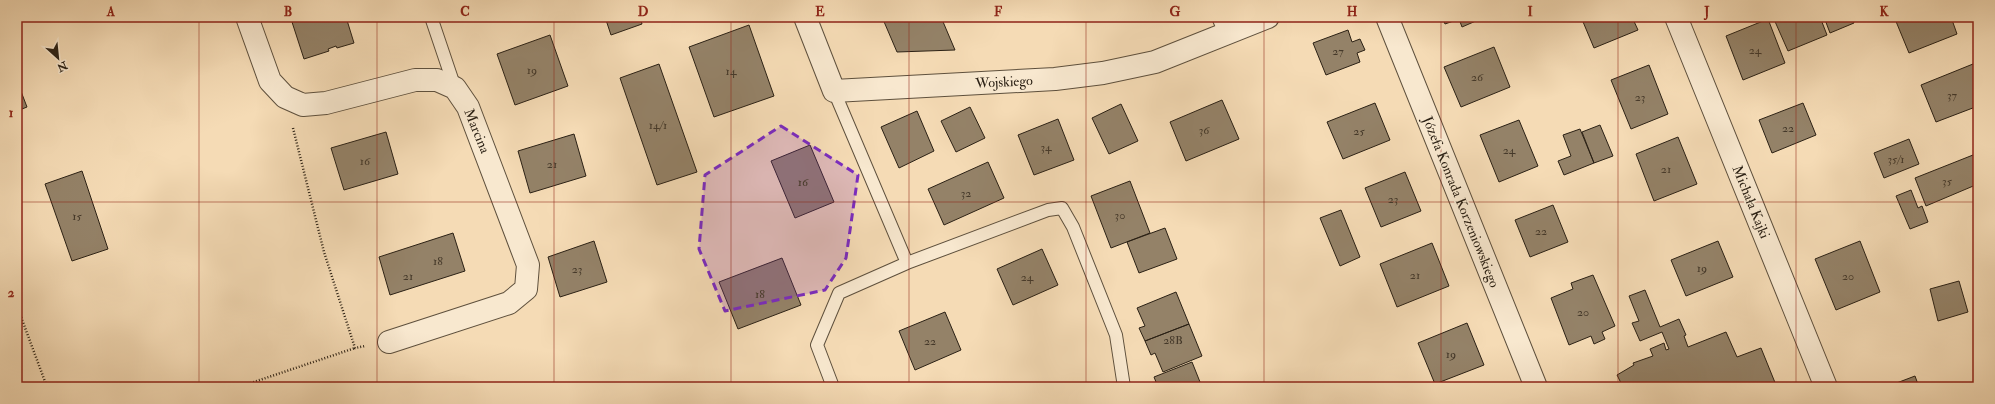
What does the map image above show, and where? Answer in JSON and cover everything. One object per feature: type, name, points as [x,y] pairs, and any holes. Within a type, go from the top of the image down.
[{"type":"street","points":[[247,17],[270,81],[285,97],[303,105],[326,103],[415,80],[437,80],[455,88]]},
{"type":"street","points":[[806,17],[834,91]]},
{"type":"street","name":"Wojskiego","points":[[834,91],[1055,79],[1103,73],[1155,62],[1229,26],[1268,17]]},
{"type":"street","name":"Józefa Konrada Korzeniowskiego","points":[[1387,17],[1536,387]]},
{"type":"street","name":"Michała Kajki","points":[[1676,17],[1826,387]]},
{"type":"street","name":"Marcina","points":[[389,342],[509,303],[526,289],[528,265],[468,107],[455,88]]},
{"type":"lane","points":[[431,17],[455,88]]},
{"type":"lane","points":[[834,91],[907,263]]},
{"type":"lane","points":[[833,387],[817,345],[839,293],[907,263],[1048,210],[1062,208],[1073,227],[1116,336],[1124,387]]},
{"type":"path","points":[[285,97],[324,252],[355,348]]},
{"type":"path","points":[[17,306],[47,387]]},
{"type":"path","points":[[239,387],[355,348],[389,342]]},
{"type":"highlighted area","points":[[781,126],[858,175],[846,258],[825,290],[725,311],[699,249],[705,175]]},
{"type":"building","points":[[306,17],[346,17],[354,43],[337,48],[336,46],[328,49],[329,51],[304,59],[292,22]]},
{"type":"building","points":[[605,17],[640,17],[642,24],[611,35]]},
{"type":"building","points":[[882,17],[941,17],[955,50],[897,52]]},
{"type":"building","points":[[1442,17],[1485,17],[1462,27],[1459,19],[1445,24]]},
{"type":"building","points":[[1581,17],[1632,17],[1638,30],[1594,48]]},
{"type":"building","points":[[1773,17],[1820,17],[1827,35],[1788,51]]},
{"type":"building","points":[[1824,17],[1852,17],[1854,23],[1830,33]]},
{"type":"building","points":[[1899,17],[1951,17],[1957,34],[1909,53],[1895,19]]},
{"type":"building","points":[[1768,19],[1785,63],[1743,80],[1726,36]]},
{"type":"building","points":[[749,25],[774,96],[714,117],[689,47]]},
{"type":"building","points":[[1348,30],[1352,42],[1360,39],[1365,50],[1357,53],[1360,62],[1326,75],[1313,43]]},
{"type":"building","points":[[550,35],[568,86],[515,105],[497,54]]},
{"type":"building","points":[[1494,47],[1510,87],[1461,107],[1444,67]]},
{"type":"building","points":[[659,64],[697,172],[657,185],[620,78]]},
{"type":"building","points":[[1973,64],[1978,75],[1978,106],[1936,122],[1921,85]]},
{"type":"building","points":[[1649,65],[1668,114],[1631,129],[1611,80]]},
{"type":"building","points":[[17,81],[27,107],[17,111]]},
{"type":"building","points":[[1222,100],[1239,139],[1186,161],[1170,122]]},
{"type":"building","points":[[1375,103],[1390,140],[1343,159],[1327,122]]},
{"type":"building","points":[[1803,103],[1816,135],[1772,153],[1759,120]]},
{"type":"building","points":[[1121,104],[1138,141],[1109,154],[1092,118]]},
{"type":"building","points":[[970,107],[985,138],[956,152],[941,121]]},
{"type":"building","points":[[917,111],[934,151],[899,168],[881,127]]},
{"type":"building","points":[[1058,119],[1074,160],[1034,175],[1018,135]]},
{"type":"building","points":[[1519,120],[1538,166],[1499,182],[1480,135]]},
{"type":"building","points":[[1600,125],[1613,156],[1594,163],[1582,132]]},
{"type":"building","points":[[1580,129],[1594,163],[1564,175],[1558,161],[1571,156],[1563,135]]},
{"type":"building","points":[[386,132],[398,174],[344,190],[331,148]]},
{"type":"building","points":[[574,134],[586,176],[530,193],[518,151]]},
{"type":"building","points":[[1678,137],[1697,184],[1654,201],[1636,154]]},
{"type":"building","points":[[1909,139],[1919,164],[1884,178],[1874,153]]},
{"type":"building","points":[[810,145],[834,202],[795,218],[771,161]]},
{"type":"building","points":[[1973,155],[1978,167],[1978,184],[1926,206],[1915,178]]},
{"type":"building","points":[[988,162],[1004,198],[944,225],[928,189]]},
{"type":"building","points":[[82,171],[108,249],[72,261],[45,184]]},
{"type":"building","points":[[1405,172],[1421,211],[1381,227],[1365,188]]},
{"type":"building","points":[[1130,181],[1150,233],[1111,248],[1091,196]]},
{"type":"building","points":[[1911,190],[1918,208],[1922,206],[1928,222],[1910,229],[1896,196]]},
{"type":"building","points":[[1553,205],[1568,242],[1530,257],[1515,220]]},
{"type":"building","points":[[1341,210],[1360,257],[1340,266],[1320,218]]},
{"type":"building","points":[[1165,228],[1177,259],[1139,273],[1127,242]]},
{"type":"building","points":[[453,233],[465,271],[390,295],[379,257]]},
{"type":"building","points":[[594,241],[607,282],[560,297],[548,257]]},
{"type":"building","points":[[1718,241],[1733,277],[1686,296],[1671,260]]},
{"type":"building","points":[[1860,241],[1880,292],[1836,310],[1815,259]]},
{"type":"building","points":[[1432,243],[1449,286],[1397,307],[1380,264]]},
{"type":"building","points":[[1042,249],[1058,285],[1013,305],[997,269]]},
{"type":"building","points":[[782,258],[801,305],[738,329],[719,282]]},
{"type":"building","points":[[1593,275],[1615,326],[1602,332],[1605,339],[1594,344],[1591,336],[1569,345],[1551,298],[1573,289],[1571,283]]},
{"type":"building","points":[[1959,281],[1968,312],[1938,321],[1930,289]]},
{"type":"building","points":[[1645,290],[1660,327],[1679,319],[1686,335],[1684,336],[1688,347],[1726,332],[1737,357],[1761,348],[1776,385],[1771,387],[1618,387],[1622,385],[1617,375],[1634,365],[1633,363],[1653,356],[1650,349],[1664,343],[1666,350],[1669,349],[1662,332],[1640,341],[1632,323],[1639,321],[1629,296]]},
{"type":"building","points":[[1176,292],[1189,324],[1145,341],[1139,328],[1145,326],[1137,308]]},
{"type":"building","points":[[945,312],[961,350],[915,370],[899,331]]},
{"type":"building","points":[[1467,323],[1484,365],[1435,384],[1418,343]]},
{"type":"building","points":[[1189,324],[1202,356],[1163,372],[1155,353],[1151,355],[1145,341]]},
{"type":"building","points":[[1192,362],[1202,387],[1158,387],[1154,377]]},
{"type":"building","points":[[1915,376],[1919,387],[1886,387]]}]
